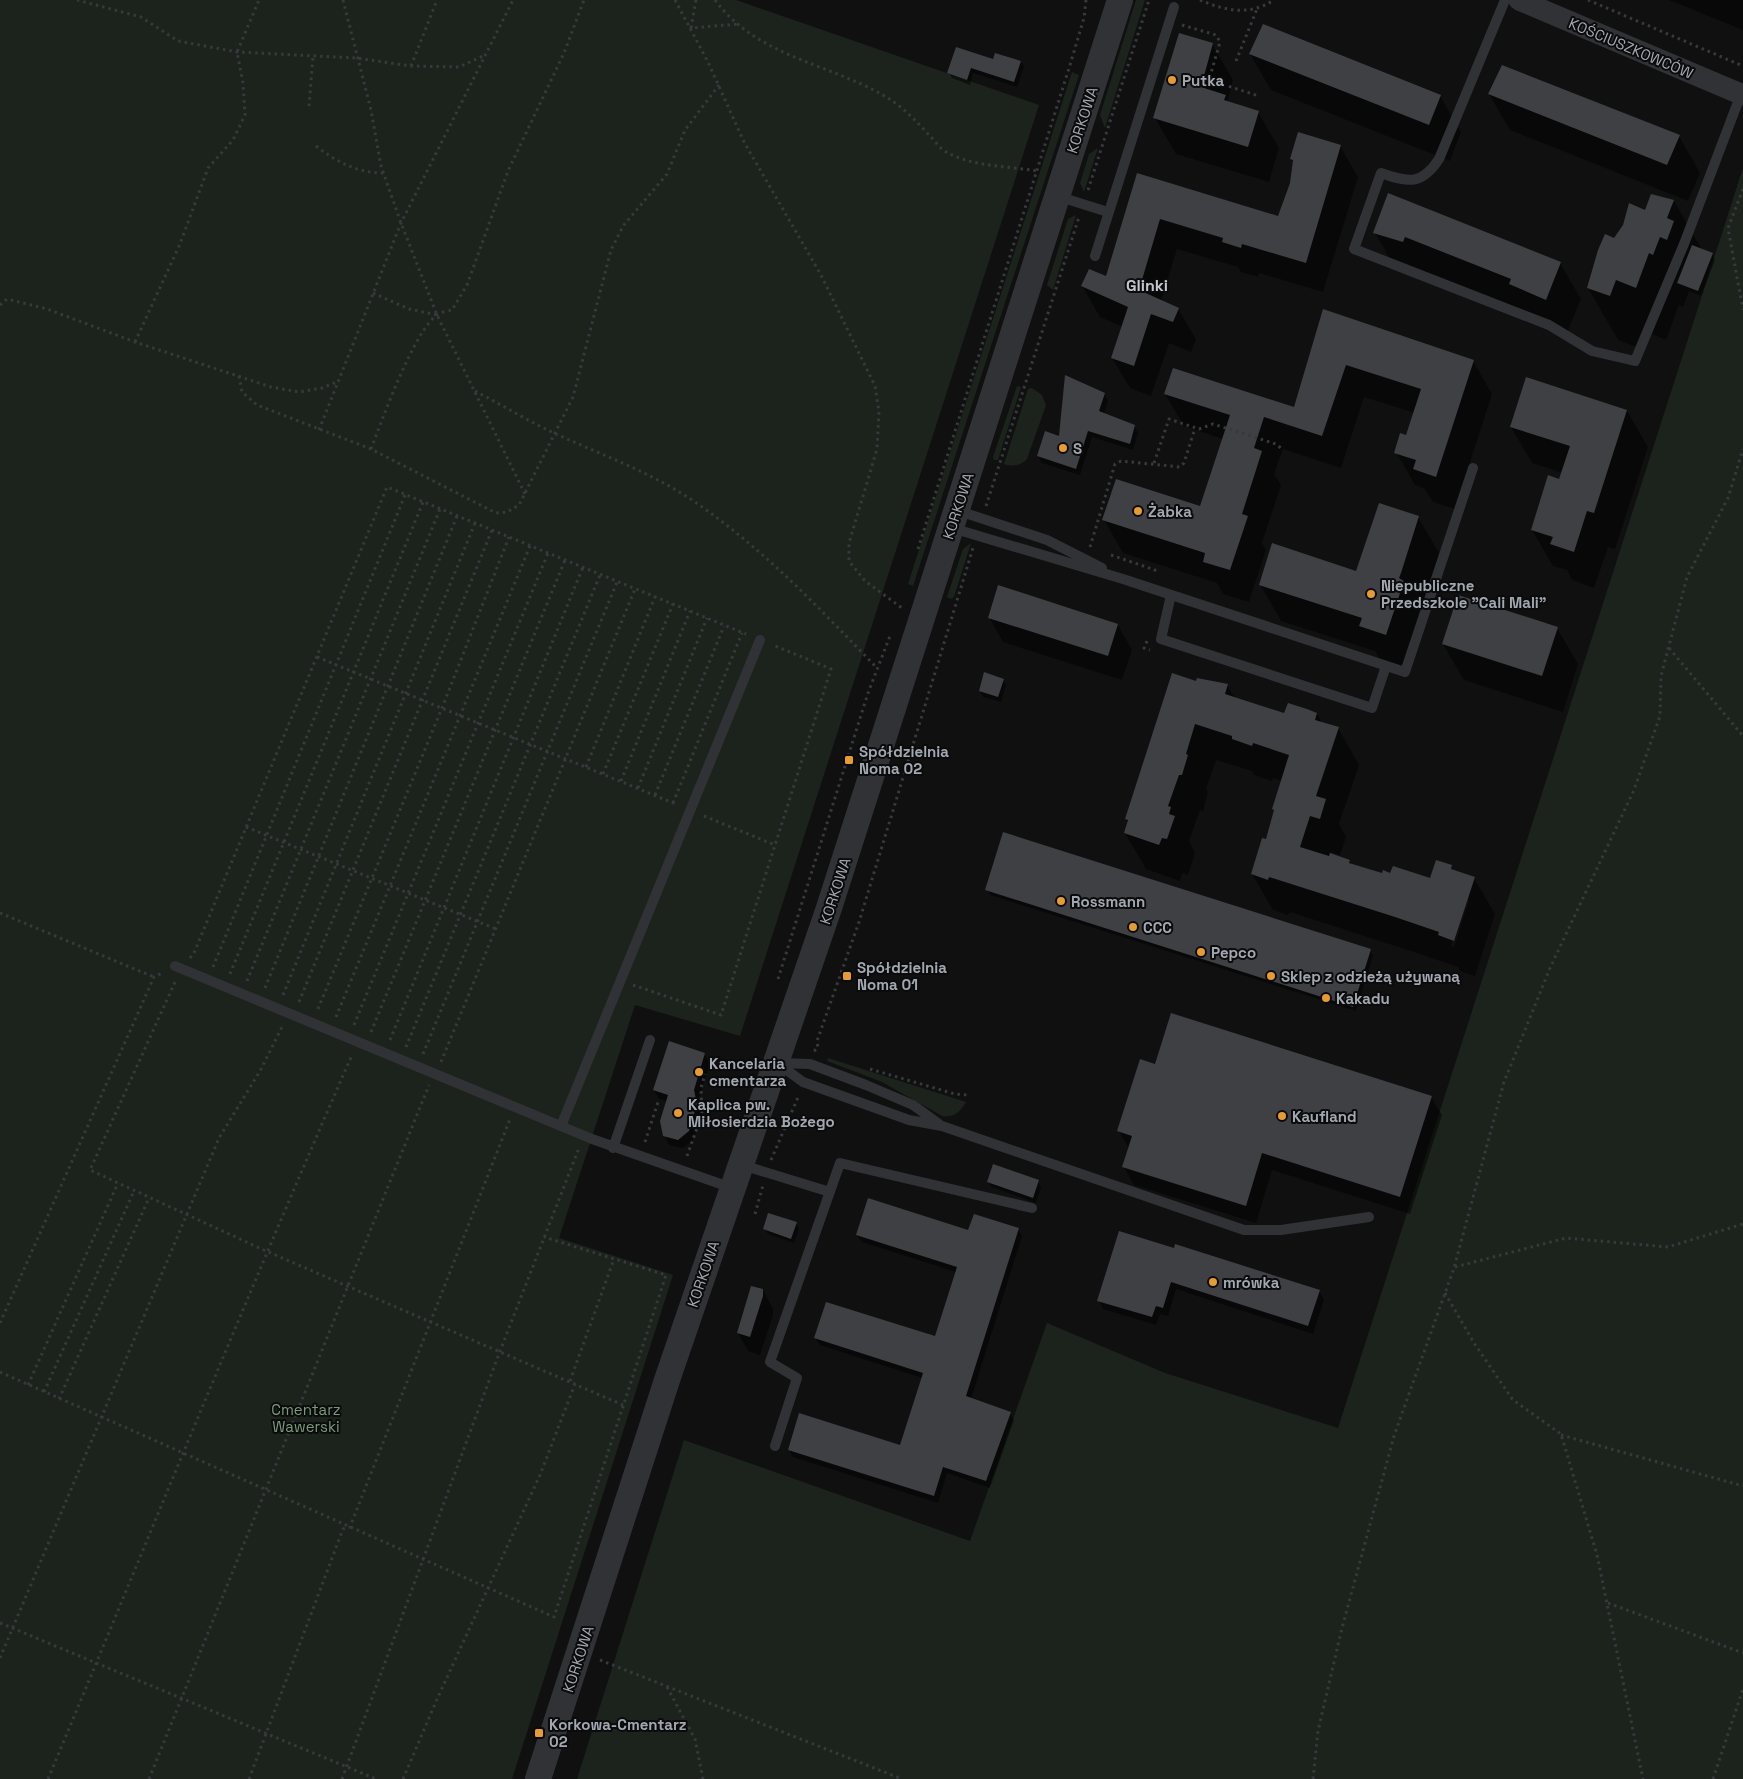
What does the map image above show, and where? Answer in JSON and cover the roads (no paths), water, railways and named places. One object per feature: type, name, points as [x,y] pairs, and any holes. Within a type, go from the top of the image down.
[{"type":"street","name":"KORKOWA","points":[[538,1779],[581,1652],[670,1371],[841,873],[1120,0]]},
{"type":"street","name":"KOŚCIUSZKOWCÓW","points":[[1519,0],[1742,95]]},
{"type":"lane","points":[[1505,0],[1439,159],[1431,172],[1417,180],[1403,181],[1381,173],[1354,249],[1549,326],[1592,350],[1635,361],[1684,244],[1742,95]]},
{"type":"lane","points":[[1095,256],[1174,7]]},
{"type":"lane","points":[[1060,186],[1108,212]]},
{"type":"lane","points":[[954,519],[1123,579],[1405,672],[1473,468]]},
{"type":"lane","points":[[954,519],[1046,540],[1123,579]]},
{"type":"lane","points":[[1171,595],[1161,639],[1178,645],[1372,708],[1386,666]]},
{"type":"lane","points":[[560,1126],[692,811],[760,640]]},
{"type":"lane","points":[[178,967],[358,1040],[613,1148],[737,1176],[766,1174],[830,1192]]},
{"type":"lane","points":[[613,1148],[650,1040]]},
{"type":"lane","points":[[777,1063],[803,1082],[909,1120],[942,1126],[1244,1230],[1281,1230],[1369,1217]]},
{"type":"lane","points":[[777,1063],[810,1064],[866,1085],[913,1105],[942,1126]]},
{"type":"lane","points":[[775,1446],[797,1378],[770,1362],[840,1163],[1032,1208]]},
{"type":"place","name":"Putka","points":[[1172,80]]},
{"type":"place","name":"S","points":[[1063,448]]},
{"type":"place","name":"Żabka","points":[[1138,511]]},
{"type":"place","name":"Niepubliczne Przedszkole \"Cali Mali\"","points":[[1371,594]]},
{"type":"place","name":"Spółdzielnia Noma 02","points":[[849,760]]},
{"type":"place","name":"Rossmann","points":[[1061,901]]},
{"type":"place","name":"CCC","points":[[1133,927]]},
{"type":"place","name":"Pepco","points":[[1201,952]]},
{"type":"place","name":"Spółdzielnia Noma 01","points":[[847,976]]},
{"type":"place","name":"Sklep z odzieżą używaną","points":[[1271,976]]},
{"type":"place","name":"Kakadu","points":[[1326,998]]},
{"type":"place","name":"Kancelaria cmentarza","points":[[699,1072]]},
{"type":"place","name":"Kaplica pw. Miłosierdzia Bożego","points":[[678,1113]]},
{"type":"place","name":"Kaufland","points":[[1282,1116]]},
{"type":"place","name":"mrówka","points":[[1213,1282]]},
{"type":"place","name":"Korkowa-Cmentarz 02","points":[[539,1733]]},
{"type":"district","name":"Glinki","points":[[1147,285]]},
{"type":"park label","name":"Cmentarz Wawerski","points":[[306,1418]]}]
